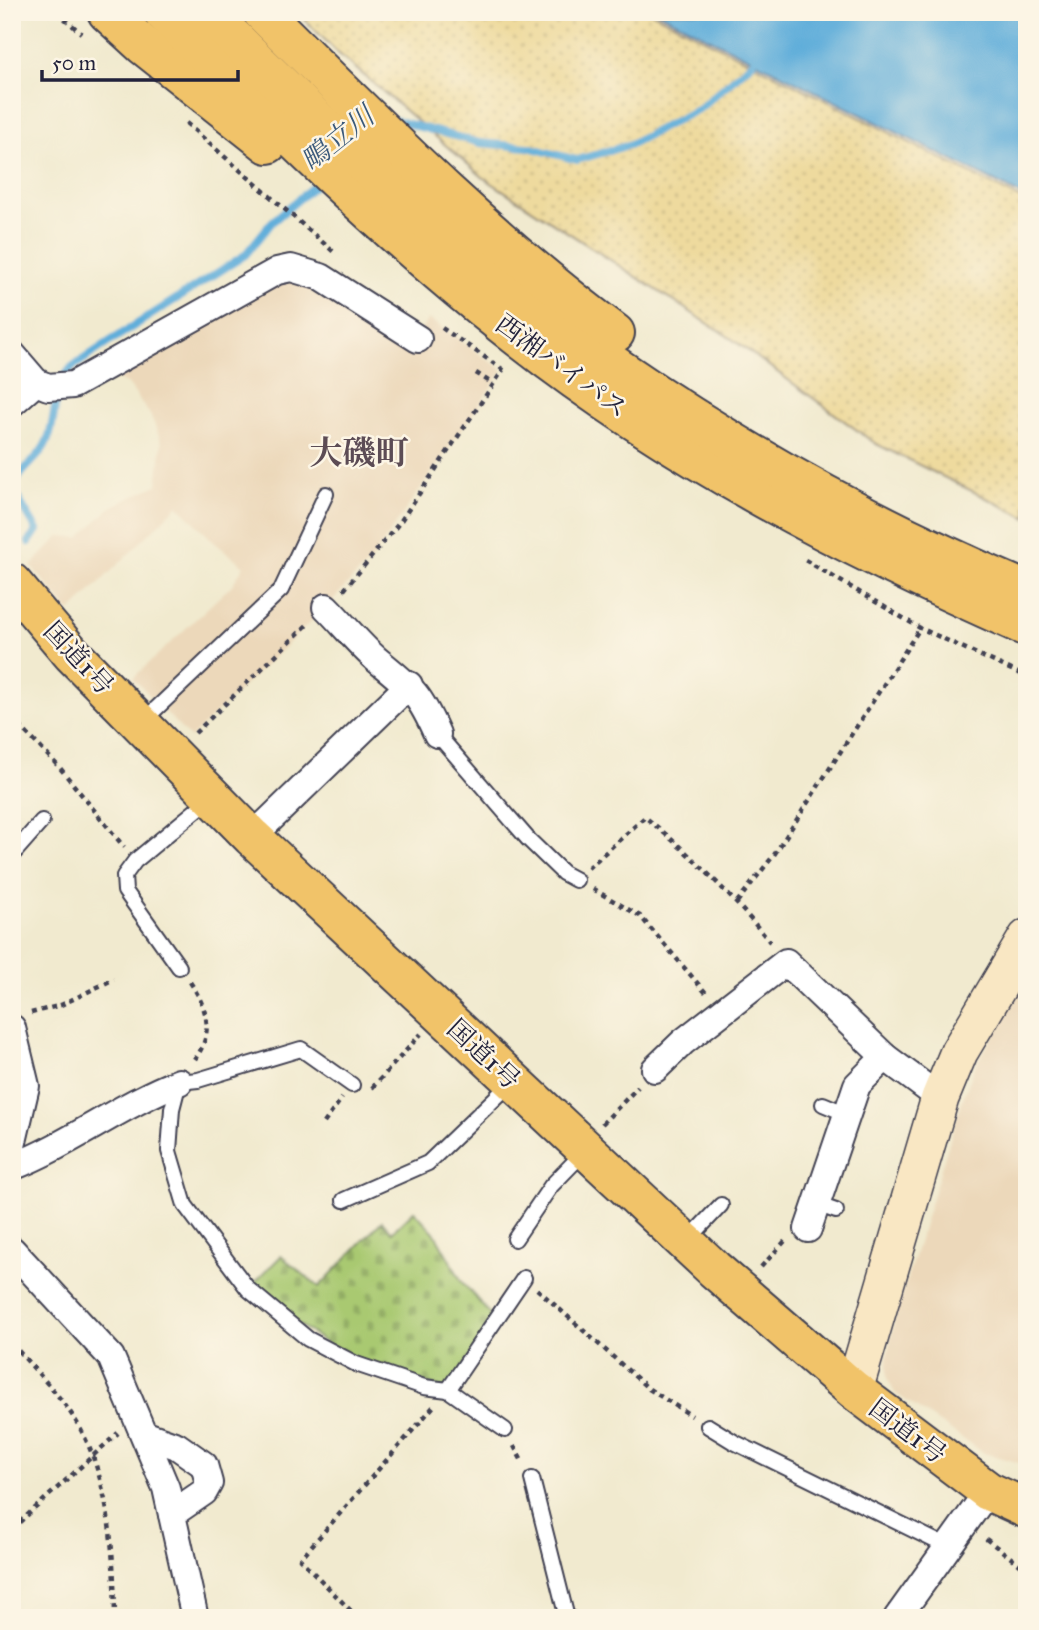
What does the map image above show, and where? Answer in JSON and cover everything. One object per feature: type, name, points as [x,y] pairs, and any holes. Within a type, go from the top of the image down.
[{"type":"highway","points":[[107,12],[143,45],[250,132],[361,204]]},
{"type":"highway","name":"西湘バイパス","points":[[163,12],[361,204],[472,257],[520,339],[703,464],[843,542],[1027,626]]},
{"type":"highway","name":"西湘バイパス","points":[[208,12],[321,125],[472,257],[611,362],[736,443],[853,509],[1027,591]]},
{"type":"highway","points":[[262,12],[472,257],[595,318],[740,419],[863,489],[1027,571]]},
{"type":"highway","name":"国道1号","points":[[16,594],[252,837],[513,1081],[592,1139],[686,1242],[854,1390],[978,1505],[1006,1516],[1027,1535]]},
{"type":"highway","name":"国道1号","points":[[978,1505],[1027,1509]]},
{"type":"street","points":[[12,354],[36,382],[48,387],[73,385],[277,271],[291,268],[321,277],[418,339]]},
{"type":"street","points":[[12,403],[36,382]]},
{"type":"street","points":[[326,607],[377,660],[409,685],[424,703],[437,734]]},
{"type":"street","points":[[252,837],[409,685]]},
{"type":"street","points":[[854,1390],[940,1098],[959,1052],[1027,938]]},
{"type":"street","points":[[655,1069],[721,1011],[786,961],[885,1057],[940,1098]]},
{"type":"street","points":[[14,1137],[26,1086],[18,1022]]},
{"type":"street","points":[[808,1229],[826,1208],[835,1109],[885,1057]]},
{"type":"street","points":[[12,1167],[49,1152],[126,1106],[179,1082]]},
{"type":"street","points":[[14,1137],[29,1132],[49,1152]]},
{"type":"street","points":[[12,1250],[111,1357],[166,1488],[195,1618]]},
{"type":"street","points":[[146,1435],[177,1446],[204,1465],[209,1483],[204,1492],[172,1514]]},
{"type":"street","points":[[910,1613],[948,1547],[978,1505]]},
{"type":"lane","points":[[140,723],[281,590],[326,494]]},
{"type":"lane","points":[[437,734],[528,839],[563,873],[576,880]]},
{"type":"lane","points":[[179,967],[125,891],[124,876],[135,861],[212,796]]},
{"type":"lane","points":[[12,855],[42,821]]},
{"type":"lane","points":[[352,1084],[301,1049],[198,1080],[179,1082],[172,1109],[170,1151],[185,1205],[248,1289],[309,1339],[356,1364],[424,1387],[448,1390],[505,1430]]},
{"type":"lane","points":[[344,1200],[428,1163],[513,1081]]},
{"type":"lane","points":[[514,1239],[551,1186],[592,1139]]},
{"type":"lane","points":[[686,1242],[721,1205]]},
{"type":"lane","points":[[448,1390],[524,1278]]},
{"type":"lane","points":[[708,1426],[734,1442],[948,1547]]},
{"type":"lane","points":[[532,1479],[568,1618]]},
{"type":"path","points":[[252,183],[311,234]]},
{"type":"path","points":[[171,755],[326,607],[371,560],[503,370]]},
{"type":"path","points":[[476,373],[493,384]]},
{"type":"path","points":[[737,901],[774,855],[920,628],[1027,677]]},
{"type":"path","points":[[12,718],[60,768],[135,861]]},
{"type":"path","points":[[721,1011],[640,916],[576,880],[645,817],[675,841],[708,876],[737,901],[786,961]]},
{"type":"path","points":[[179,967],[193,986],[209,1022],[206,1044],[179,1082]]},
{"type":"path","points":[[18,1022],[114,979]]},
{"type":"path","points":[[324,1123],[352,1084],[366,1095],[426,1029]]},
{"type":"path","points":[[592,1139],[655,1069]]},
{"type":"path","points":[[771,1255],[783,1242]]},
{"type":"path","points":[[524,1278],[649,1389],[708,1426]]},
{"type":"path","points":[[12,1343],[75,1419],[92,1456],[114,1551],[115,1618]]},
{"type":"path","points":[[358,1618],[300,1559],[448,1390]]},
{"type":"path","points":[[505,1430],[532,1479]]},
{"type":"path","points":[[12,1529],[92,1456]]},
{"type":"path","points":[[986,1539],[1023,1567],[1027,1562]]},
{"type":"shaded area","points":[[291,268],[415,337],[429,319],[503,370],[371,560],[190,738],[133,678],[232,585],[244,566],[214,542],[178,505],[70,612],[31,566],[60,536],[79,538],[111,507],[157,485],[162,443],[151,416],[128,384],[98,371]]},
{"type":"shaded area","points":[[1027,979],[1027,1465],[984,1453],[895,1393],[887,1378],[887,1357],[895,1318],[975,1066]]},
{"type":"sand","points":[[297,12],[651,12],[1027,202],[1027,518],[876,444],[732,339],[484,178],[339,54]]},
{"type":"green space","points":[[414,1211],[434,1232],[462,1282],[494,1319],[448,1390],[356,1364],[248,1289],[281,1256],[319,1287],[382,1221],[392,1232]]},
{"type":"water","points":[[657,12],[1027,12],[1027,198]]},
{"type":"waterway","name":"鴫立川","points":[[394,120],[480,143],[528,147],[577,160],[629,145],[700,108],[753,62]]},
{"type":"waterway","name":"鴫立川","points":[[65,376],[72,367],[112,340],[245,255],[272,222],[322,179]]},
{"type":"waterway","points":[[29,542],[37,530],[14,492],[15,485],[48,439],[56,401]]},
{"type":"district","name":"大磯町","points":[[359,452]]}]
